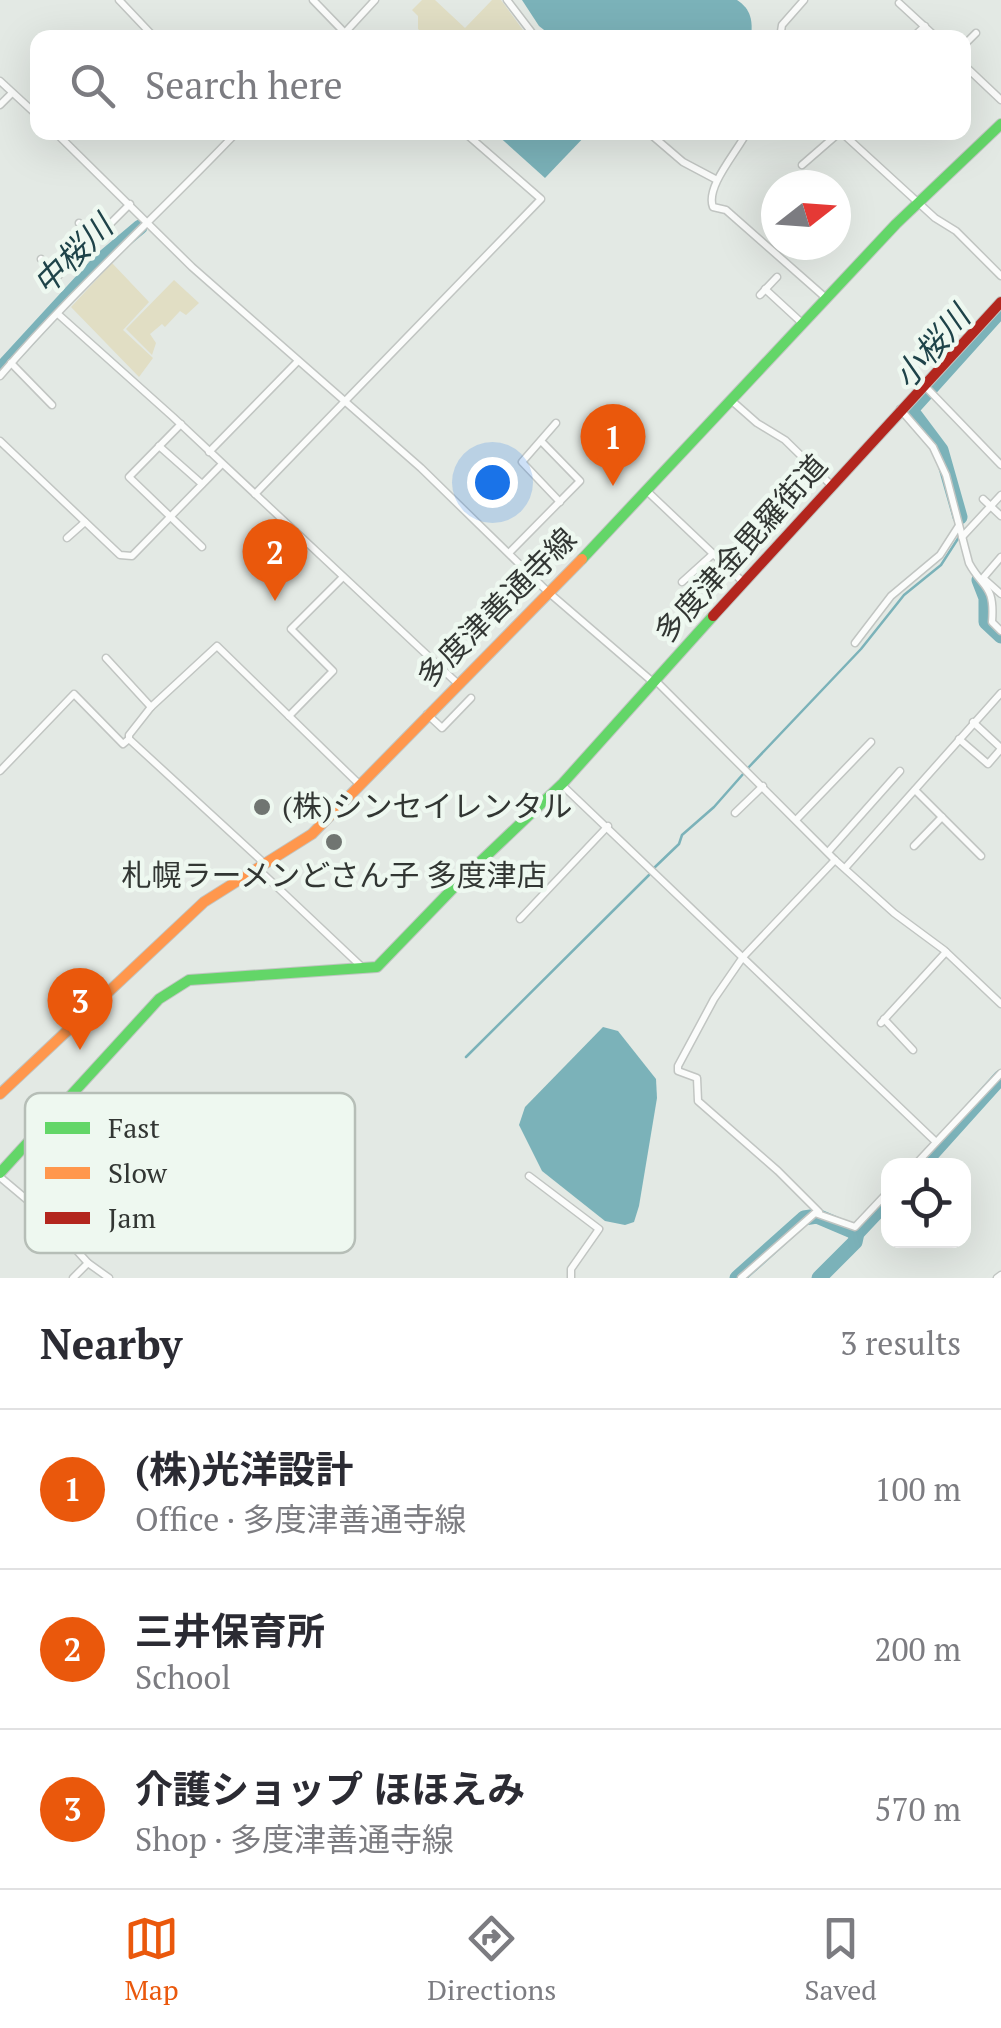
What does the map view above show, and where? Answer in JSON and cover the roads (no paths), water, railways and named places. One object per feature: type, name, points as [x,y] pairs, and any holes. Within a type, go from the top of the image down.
[{"type":"main road","name":"多度津善通寺線","points":[[0,1094],[223,887],[312,834],[648,492],[918,202],[1001,124]]},
{"type":"main road","name":"多度津金毘羅街道","points":[[364,969],[377,967],[462,878],[562,785],[1001,302]]},
{"type":"main road","points":[[74,1093],[176,985],[189,980],[364,969]]},
{"type":"main road","points":[[0,1175],[25,1147]]},
{"type":"street","points":[[119,0],[147,30]]},
{"type":"street","points":[[313,0],[339,30]]},
{"type":"street","points":[[348,30],[376,0]]},
{"type":"street","points":[[507,0],[530,30]]},
{"type":"street","points":[[781,30],[804,0]]},
{"type":"street","points":[[899,4],[928,30]]},
{"type":"street","points":[[920,30],[924,26]]},
{"type":"street","points":[[971,38],[976,33]]},
{"type":"street","points":[[971,72],[1001,100]]},
{"type":"street","points":[[0,81],[30,109]]},
{"type":"street","points":[[0,105],[12,92]]},
{"type":"street","points":[[65,140],[192,267],[422,468],[547,592],[656,682],[836,860],[894,913],[946,952],[1001,1004]]},
{"type":"street","points":[[0,376],[104,263],[150,224],[229,140]]},
{"type":"street","points":[[255,494],[541,199],[474,140]]},
{"type":"street","points":[[657,140],[683,162],[717,180]]},
{"type":"street","points":[[742,140],[710,194],[713,207],[726,210],[826,299]]},
{"type":"street","points":[[802,165],[832,140]]},
{"type":"street","points":[[850,140],[935,218],[956,231],[1001,276]]},
{"type":"street","points":[[814,142],[821,149]]},
{"type":"street","points":[[41,259],[55,278],[130,204]]},
{"type":"street","points":[[78,222],[95,238]]},
{"type":"street","points":[[777,277],[763,292],[803,324]]},
{"type":"street","points":[[59,315],[457,684]]},
{"type":"street","points":[[209,452],[298,361]]},
{"type":"street","points":[[11,363],[52,405]]},
{"type":"street","points":[[923,384],[1000,463]]},
{"type":"street","points":[[732,401],[757,424],[785,440],[832,486]]},
{"type":"street","points":[[900,409],[933,447],[946,475],[974,573],[1001,594]]},
{"type":"street","points":[[556,423],[522,462],[560,502]]},
{"type":"street","points":[[180,424],[129,476],[202,548]]},
{"type":"street","points":[[509,553],[580,481],[540,440]]},
{"type":"street","points":[[0,441],[120,556],[126,557],[132,556],[222,464]]},
{"type":"street","points":[[159,446],[202,484]]},
{"type":"street","points":[[648,492],[744,583]]},
{"type":"street","points":[[962,538],[1001,495]]},
{"type":"street","points":[[983,499],[1001,516]]},
{"type":"street","points":[[67,538],[86,522]]},
{"type":"street","points":[[855,643],[892,596],[940,555],[958,526]]},
{"type":"street","points":[[682,582],[713,554]]},
{"type":"street","points":[[983,578],[1001,557]]},
{"type":"street","points":[[289,716],[333,671],[290,629],[343,577]]},
{"type":"street","points":[[983,578],[993,606],[992,622],[1001,631]]},
{"type":"street","points":[[129,740],[151,708],[217,646],[360,785]]},
{"type":"street","points":[[106,658],[151,708]]},
{"type":"street","points":[[0,771],[74,694],[123,744],[129,740]]},
{"type":"street","points":[[846,867],[1001,694]]},
{"type":"street","points":[[427,714],[442,728],[471,698]]},
{"type":"street","points":[[959,739],[988,764],[1001,749],[973,722]]},
{"type":"street","points":[[129,740],[364,969]]},
{"type":"street","points":[[796,820],[871,742]]},
{"type":"street","points":[[828,852],[854,816],[900,770]]},
{"type":"street","points":[[562,785],[936,1142]]},
{"type":"street","points":[[735,813],[762,786]]},
{"type":"street","points":[[915,790],[981,856]]},
{"type":"street","points":[[914,846],[942,817]]},
{"type":"street","points":[[520,919],[608,826]]},
{"type":"street","points":[[836,860],[742,958],[714,999],[678,1071],[697,1078],[698,1101],[778,1171],[814,1214],[854,1227],[881,1199]]},
{"type":"street","points":[[913,1050],[882,1021],[946,952]]},
{"type":"street","points":[[921,1158],[1001,1073]]},
{"type":"street","points":[[0,1175],[25,1197]]},
{"type":"street","points":[[530,1176],[599,1229],[570,1269],[571,1278]]},
{"type":"street","points":[[741,1278],[814,1214]]},
{"type":"street","points":[[79,1253],[109,1278]]},
{"type":"street","points":[[73,1278],[88,1263]]},
{"type":"water","points":[[522,0],[737,0],[745,7],[752,26],[752,30],[544,30]]},
{"type":"water","points":[[503,140],[581,140],[545,178]]},
{"type":"water","points":[[603,1027],[618,1031],[656,1079],[657,1098],[639,1206],[634,1222],[625,1225],[605,1221],[542,1171],[519,1125],[525,1107]]},
{"type":"waterway","name":"中桜川","points":[[0,370],[102,259],[140,227]]},
{"type":"waterway","name":"小桜川","points":[[960,517],[941,450],[911,410],[1001,310]]},
{"type":"waterway","points":[[748,768],[861,649],[904,595],[941,565],[959,537]]},
{"type":"waterway","name":"小桜川","points":[[979,580],[986,598],[986,622],[1001,636]]},
{"type":"waterway","points":[[654,868],[744,773]]},
{"type":"waterway","points":[[466,1057],[649,875]]},
{"type":"waterway","name":"小桜川","points":[[928,1158],[1001,1077]]},
{"type":"waterway","name":"小桜川","points":[[819,1278],[855,1242],[857,1233],[881,1207]]},
{"type":"waterway","points":[[737,1278],[804,1218],[817,1216],[857,1233]]},
{"type":"place","name":"(株)光洋設計","points":[[613,486]]},
{"type":"place","name":"三井保育所","points":[[275,601]]},
{"type":"place","name":"(株)シンセイレンタル","points":[[262,807]]},
{"type":"place","name":"札幌ラーメンどさん子 多度津店","points":[[334,842]]},
{"type":"place","name":"介護ショップ ほほえみ","points":[[80,1050]]}]
